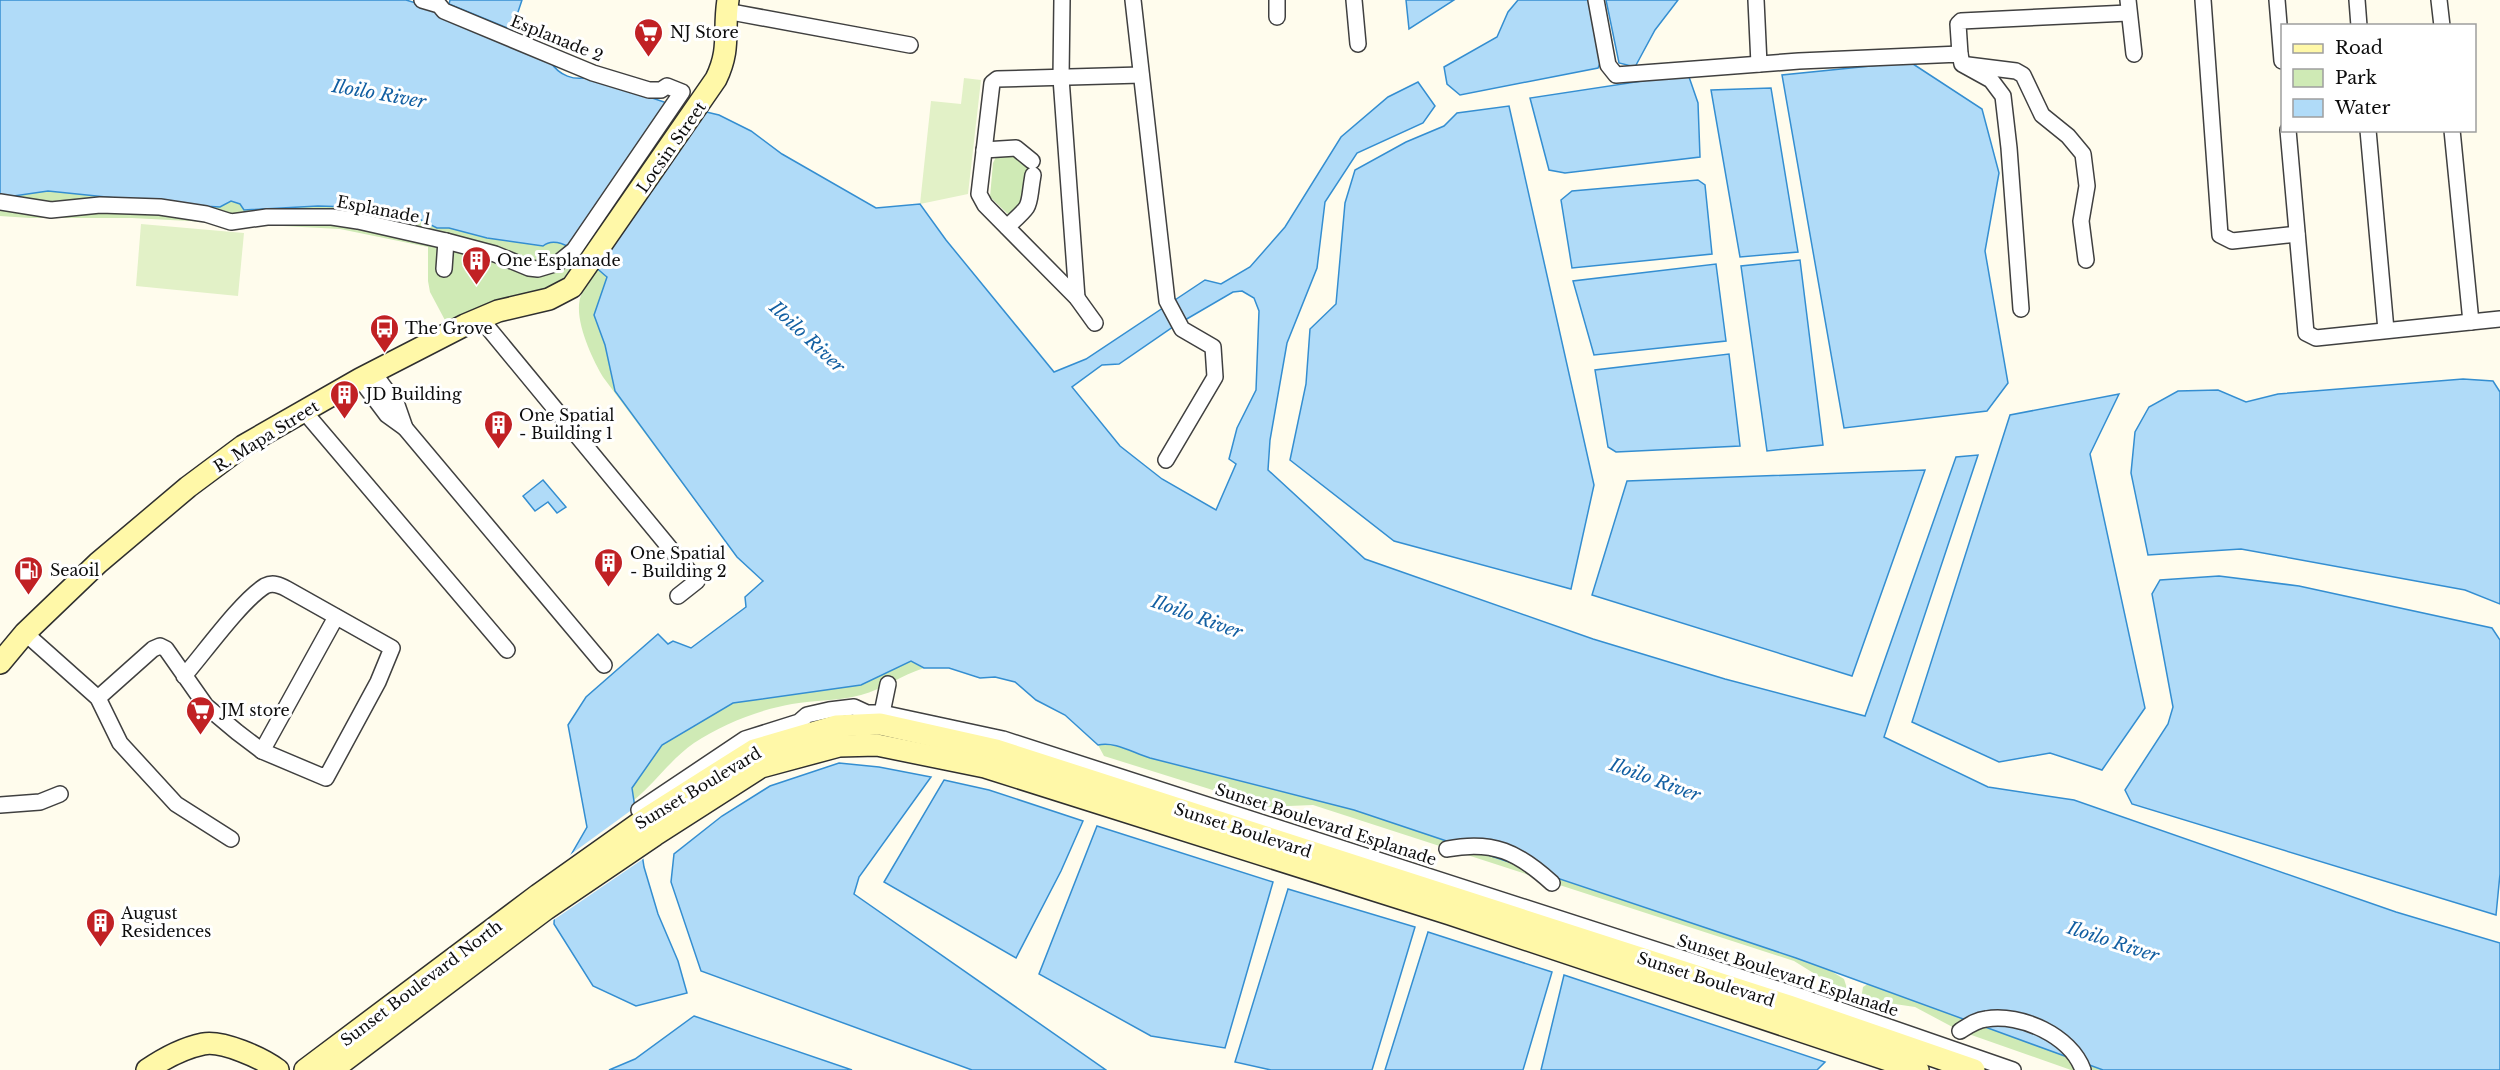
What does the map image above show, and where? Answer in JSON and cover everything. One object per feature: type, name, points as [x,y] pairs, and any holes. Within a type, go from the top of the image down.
[{"type":"main road","name":"Locsin Street","points":[[577,280],[706,96],[724,63],[727,48],[727,6]]},
{"type":"main road","name":"R. Mapa Street","points":[[0,663],[25,633],[98,563],[188,488],[243,446],[303,410],[480,318],[498,310],[549,299],[562,293],[577,280]]},
{"type":"main road","name":"Sunset Boulevard","points":[[542,902],[646,821],[754,750],[836,726],[880,724],[996,750],[1485,917],[1918,1070]]},
{"type":"main road","name":"Sunset Boulevard North","points":[[305,1070],[542,902]]},
{"type":"main road","name":"Sunset Boulevard North","points":[[332,1070],[542,902]]},
{"type":"main road","name":"Sunset Boulevard","points":[[1485,917],[1789,1006],[1974,1070]]},
{"type":"main road","points":[[147,1070],[161,1060],[204,1044],[240,1050],[276,1069]]},
{"type":"street","name":"Esplanade 2","points":[[422,0],[439,5],[444,11],[593,73],[649,90],[661,90],[667,86],[680,96],[574,250]]},
{"type":"street","points":[[1062,0],[1061,78],[1077,298]]},
{"type":"street","points":[[1132,0],[1167,301],[1182,328],[1213,347],[1215,377],[1166,460]]},
{"type":"street","points":[[1277,0],[1277,17]]},
{"type":"street","points":[[1354,0],[1358,44]]},
{"type":"street","points":[[1596,0],[1608,65],[1616,75],[1759,64],[1961,59],[2016,70],[2023,75],[2042,115],[2068,136],[2083,154],[2087,186],[2081,221],[2086,260]]},
{"type":"street","points":[[1756,0],[1759,64]]},
{"type":"street","points":[[2203,0],[2220,235],[2232,240],[2297,234]]},
{"type":"street","points":[[2277,0],[2281,40]]},
{"type":"street","points":[[2357,0],[2359,24]]},
{"type":"street","points":[[2439,0],[2442,24]]},
{"type":"street","points":[[727,6],[910,45]]},
{"type":"street","points":[[1961,59],[1958,24],[1961,21],[2128,7],[2134,54]]},
{"type":"street","points":[[1961,59],[1991,80],[2003,96],[2021,309]]},
{"type":"street","points":[[1095,323],[1077,298],[986,205],[979,194],[992,83],[997,79],[1141,75]]},
{"type":"street","points":[[2288,132],[2306,333],[2316,338],[2500,319]]},
{"type":"street","points":[[2368,132],[2386,330]]},
{"type":"street","points":[[2452,132],[2471,322]]},
{"type":"street","points":[[984,150],[1016,148],[1033,168],[1028,208],[1007,227]]},
{"type":"street","name":"Esplanade 1","points":[[0,202],[51,210],[100,205],[160,207],[191,211],[231,222],[267,218],[332,217],[446,241],[495,254],[529,268],[558,263],[574,250]]},
{"type":"street","points":[[444,269],[446,241]]},
{"type":"street","points":[[480,318],[697,580],[678,596]]},
{"type":"street","points":[[366,376],[387,415],[405,428],[604,665]]},
{"type":"street","points":[[303,410],[507,650]]},
{"type":"street","points":[[98,698],[153,649],[160,646],[166,649],[184,676],[206,706],[261,751],[323,778],[329,775],[378,682],[392,648],[277,584],[267,585],[246,603],[184,676]]},
{"type":"street","points":[[261,751],[336,617]]},
{"type":"street","points":[[25,633],[98,698],[120,743],[176,804],[231,839]]},
{"type":"street","points":[[882,713],[888,684]]},
{"type":"street","name":"Sunset Boulevard Esplanade","points":[[646,821],[745,739],[799,722],[807,715],[854,707],[867,713],[882,713],[1003,739],[1802,997],[2013,1070]]},
{"type":"street","points":[[0,805],[40,802],[60,794]]},
{"type":"street","points":[[1447,849],[1481,845],[1497,848],[1525,861],[1552,882]]},
{"type":"street","points":[[1960,1031],[1983,1019],[1998,1018],[2021,1022],[2055,1037],[2079,1059],[2083,1070]]},
{"type":"green space","points":[[964,78],[981,80],[968,194],[920,204],[931,101],[961,104]]},
{"type":"green space","points":[[1010,152],[1028,163],[1027,200],[1010,216],[990,197],[993,163],[996,157]]},
{"type":"green space","points":[[0,184],[67,193],[315,192],[428,221],[437,228],[546,216],[582,255],[561,283],[545,292],[447,324],[430,292],[428,247],[340,229],[132,218],[0,216]]},
{"type":"green space","points":[[141,224],[244,233],[238,296],[136,286]]},
{"type":"green space","points":[[610,255],[737,557],[603,377],[589,348],[581,324],[579,302],[588,283]]},
{"type":"green space","points":[[911,661],[924,668],[861,695],[779,707],[754,714],[717,730],[686,749],[634,800],[632,788],[653,743],[730,700]]},
{"type":"green space","points":[[1110,742],[1113,745],[1190,755],[1821,965],[1844,979],[1849,995],[1794,961],[1313,805],[1267,807],[1104,756],[1098,745]]},
{"type":"green space","points":[[1874,980],[2126,1070],[2071,1070],[1960,1031],[1915,1007],[1861,999],[1863,987]]},
{"type":"water","name":"Iloilo River","points":[[0,0],[406,0],[436,9],[550,61],[562,74],[567,76],[590,77],[664,102],[719,115],[751,131],[782,154],[876,208],[920,204],[946,240],[1054,372],[1086,359],[1205,280],[1221,284],[1250,267],[1285,227],[1341,137],[1388,97],[1418,82],[1435,106],[1423,123],[1357,153],[1325,202],[1317,268],[1287,343],[1270,440],[1268,470],[1365,559],[1593,639],[1725,679],[1865,716],[1956,457],[1978,455],[1884,737],[1988,787],[2074,800],[2396,912],[2500,943],[2500,1070],[2103,1070],[1796,958],[1354,810],[1150,758],[1117,746],[1098,745],[1065,715],[1036,700],[1015,682],[995,677],[980,678],[949,668],[924,668],[911,661],[861,685],[733,703],[662,745],[632,788],[644,867],[658,914],[678,961],[687,993],[636,1006],[593,986],[554,924],[556,881],[587,827],[568,725],[586,697],[658,634],[668,644],[673,641],[691,648],[746,607],[745,597],[763,581],[737,557],[615,391],[605,345],[594,315],[607,277],[576,251],[558,243],[543,246],[487,238],[449,228],[437,228],[419,219],[350,207],[318,206],[244,210],[240,204],[231,201],[220,207],[48,191],[0,198]],"holes":[[[1242,291],[1254,298],[1259,311],[1256,390],[1237,428],[1229,459],[1236,464],[1216,510],[1162,479],[1120,446],[1072,387],[1102,365],[1119,364],[1173,327],[1233,292]]]},
{"type":"water","points":[[450,0],[522,0],[512,30],[449,4]]},
{"type":"water","points":[[1406,0],[1454,0],[1409,29]]},
{"type":"water","points":[[1518,0],[1591,0],[1603,56],[1598,68],[1460,95],[1447,84],[1444,67],[1497,37],[1508,12]]},
{"type":"water","points":[[1606,0],[1678,0],[1655,30],[1635,67],[1619,63]]},
{"type":"water","points":[[1910,62],[1982,109],[1999,173],[1985,251],[2008,383],[1987,411],[1844,428],[1782,75]]},
{"type":"water","points":[[1688,74],[1698,103],[1700,157],[1565,173],[1549,170],[1530,98]]},
{"type":"water","points":[[1771,88],[1798,252],[1740,257],[1711,90]]},
{"type":"water","points":[[1509,106],[1594,485],[1571,589],[1394,541],[1290,460],[1306,384],[1310,329],[1336,304],[1345,203],[1355,170],[1406,142],[1444,126],[1457,113]]},
{"type":"water","points":[[1698,180],[1705,185],[1712,254],[1572,268],[1561,200],[1572,191]]},
{"type":"water","points":[[1800,260],[1823,445],[1767,451],[1741,266]]},
{"type":"water","points":[[1716,264],[1726,341],[1594,355],[1573,281]]},
{"type":"water","points":[[1729,354],[1740,446],[1616,452],[1608,447],[1595,370]]},
{"type":"water","points":[[2463,379],[2493,381],[2500,392],[2500,604],[2465,590],[2241,549],[2148,555],[2131,473],[2135,432],[2149,407],[2178,391],[2218,390],[2246,402],[2278,394]]},
{"type":"water","points":[[2119,394],[2090,454],[2145,708],[2102,770],[2050,753],[1999,762],[1912,722],[2010,415]]},
{"type":"water","points":[[1925,470],[1852,676],[1592,595],[1627,481]]},
{"type":"water","points":[[543,480],[566,507],[557,513],[548,502],[535,511],[523,496]]},
{"type":"water","points":[[2219,576],[2299,586],[2492,628],[2500,640],[2500,874],[2496,915],[2132,804],[2125,790],[2168,724],[2173,707],[2152,594],[2160,580]]},
{"type":"water","points":[[839,763],[879,767],[931,777],[859,877],[854,894],[1106,1070],[972,1070],[701,971],[671,882],[674,854],[722,816],[770,786]]},
{"type":"water","points":[[944,780],[989,790],[1083,821],[1061,871],[1016,958],[884,882]]},
{"type":"water","points":[[1097,826],[1273,882],[1225,1048],[1151,1036],[1039,974]]},
{"type":"water","points":[[1288,889],[1415,927],[1372,1070],[1271,1070],[1235,1062]]},
{"type":"water","points":[[1428,932],[1552,972],[1523,1070],[1385,1070]]},
{"type":"water","points":[[1564,975],[1825,1062],[1817,1070],[1541,1070]]},
{"type":"water","points":[[694,1016],[852,1070],[609,1070],[635,1059]]},
{"type":"pier","points":[[637,806],[640,811],[646,857],[552,921],[554,880],[567,857]]},
{"type":"place","name":"NJ Store","points":[[649,58]]},
{"type":"place","name":"One Esplanade","points":[[476,286]]},
{"type":"place","name":"The Grove","points":[[384,354]]},
{"type":"place","name":"JD Building","points":[[345,420]]},
{"type":"place","name":"One Spatial - Building 1","points":[[498,450]]},
{"type":"place","name":"One Spatial - Building 2","points":[[609,588]]},
{"type":"place","name":"Seaoil","points":[[29,596]]},
{"type":"place","name":"JM store","points":[[200,736]]},
{"type":"place","name":"August Residences","points":[[100,948]]}]
